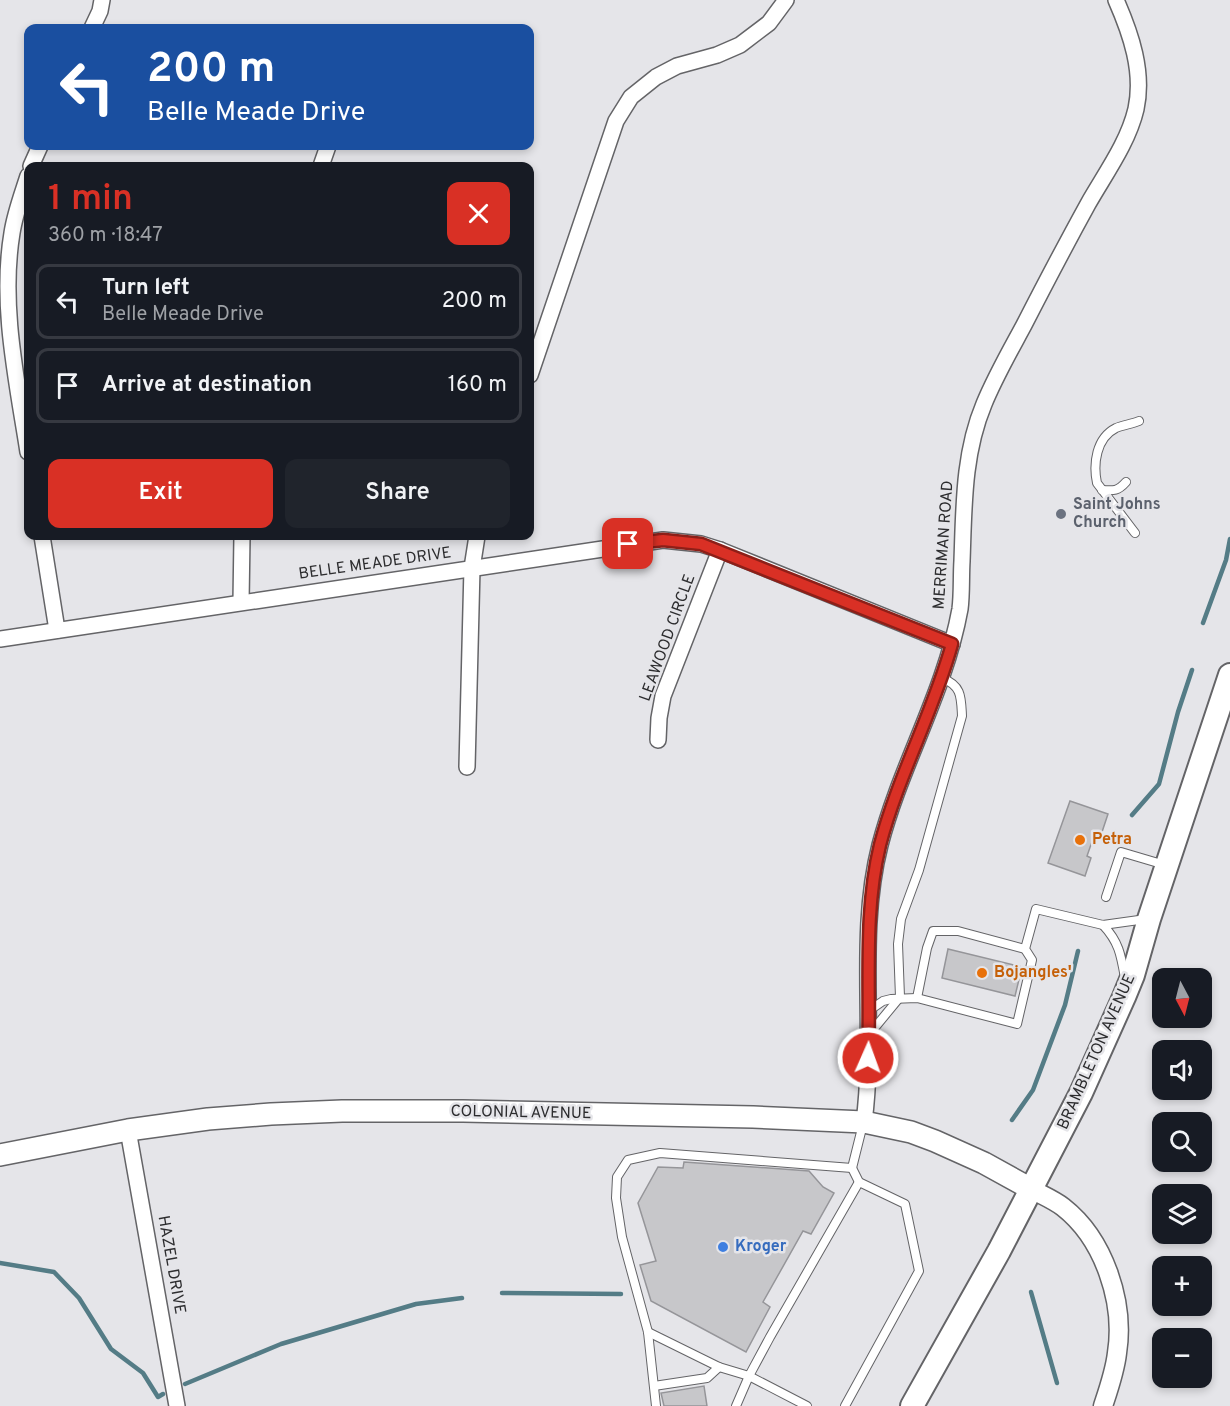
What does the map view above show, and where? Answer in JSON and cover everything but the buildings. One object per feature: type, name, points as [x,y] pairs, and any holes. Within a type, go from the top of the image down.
[{"type":"main road","name":"BRAMBLETON AVENUE","points":[[912,1406],[1031,1189],[1090,1074],[1127,990],[1230,675]]},
{"type":"main road","name":"COLONIAL AVENUE","points":[[0,1155],[128,1130],[208,1119],[342,1111],[753,1117],[864,1122],[911,1132],[984,1163],[1031,1189]]},
{"type":"street","points":[[94,24],[102,0]]},
{"type":"street","points":[[534,363],[616,121],[631,97],[656,77],[677,66],[717,55],[740,45],[769,23],[786,0]]},
{"type":"street","name":"MERRIMAN ROAD","points":[[864,1122],[869,1035],[870,915],[880,846],[897,794],[942,678],[952,644],[960,606],[965,485],[974,430],[998,375],[1130,128],[1136,108],[1138,67],[1134,47],[1116,0]]},
{"type":"street","points":[[24,190],[12,233],[9,292],[16,374],[24,426]]},
{"type":"street","points":[[43,540],[57,630]]},
{"type":"street","points":[[241,602],[242,540]]},
{"type":"street","points":[[467,767],[472,568],[476,540]]},
{"type":"street","name":"BELLE MEADE DRIVE","points":[[0,639],[663,540],[701,544],[720,550],[952,644]]},
{"type":"street","name":"LEAWOOD CIRCLE","points":[[658,740],[663,696],[720,550]]},
{"type":"street","name":"HAZEL DRIVE","points":[[128,1130],[177,1406]]},
{"type":"street","points":[[1031,1189],[1058,1204],[1076,1219],[1089,1235],[1113,1288],[1118,1312],[1118,1351],[1103,1406]]},
{"type":"lane","points":[[1135,533],[1097,483],[1095,473],[1098,447],[1104,437],[1115,429],[1139,422]]},
{"type":"lane","points":[[1102,490],[1120,489],[1126,482]]},
{"type":"lane","points":[[869,1035],[900,997],[898,944],[901,919],[919,870],[962,716],[961,696],[953,682],[942,678]]},
{"type":"lane","points":[[1106,897],[1120,852],[1167,865]]},
{"type":"lane","points":[[1025,948],[1036,909],[1103,925],[1149,919]]},
{"type":"lane","points":[[1103,925],[1113,936],[1120,951],[1127,990]]},
{"type":"lane","points":[[868,1011],[883,1001],[900,997],[918,998],[1017,1024],[1032,960],[1025,948],[958,931],[933,931],[927,948],[918,998]]},
{"type":"lane","points":[[845,1406],[919,1271],[905,1204],[859,1182],[852,1168],[864,1122]]},
{"type":"lane","points":[[656,1406],[648,1332],[622,1237],[616,1198],[617,1177],[628,1160],[660,1153],[852,1168]]},
{"type":"lane","points":[[736,1406],[749,1376],[859,1182]]},
{"type":"lane","points":[[648,1332],[719,1367],[749,1376],[807,1406]]},
{"type":"lane","points":[[654,1386],[707,1378],[719,1367]]},
{"type":"waterway","points":[[1203,623],[1226,560],[1230,539]]},
{"type":"waterway","points":[[1132,815],[1159,784],[1192,670]]},
{"type":"waterway","points":[[1012,1120],[1033,1090],[1065,1005],[1078,951]]},
{"type":"waterway","points":[[0,1263],[54,1272],[79,1298],[111,1349],[143,1373],[158,1397],[163,1394]]},
{"type":"waterway","points":[[1031,1292],[1057,1383]]},
{"type":"waterway","points":[[502,1293],[621,1294]]},
{"type":"waterway","points":[[185,1384],[281,1344],[416,1304],[462,1298]]},
{"type":"place","name":"Saint Johns Church","points":[[1061,514]]},
{"type":"place","name":"Petra","points":[[1080,840]]},
{"type":"place","name":"Bojangles'","points":[[982,973]]},
{"type":"place","name":"Kroger","points":[[723,1247]]},
{"type":"route","points":[[628,544],[680,540],[701,544],[952,644],[942,678],[897,794],[880,846],[874,880],[868,950],[868,1058]]}]
